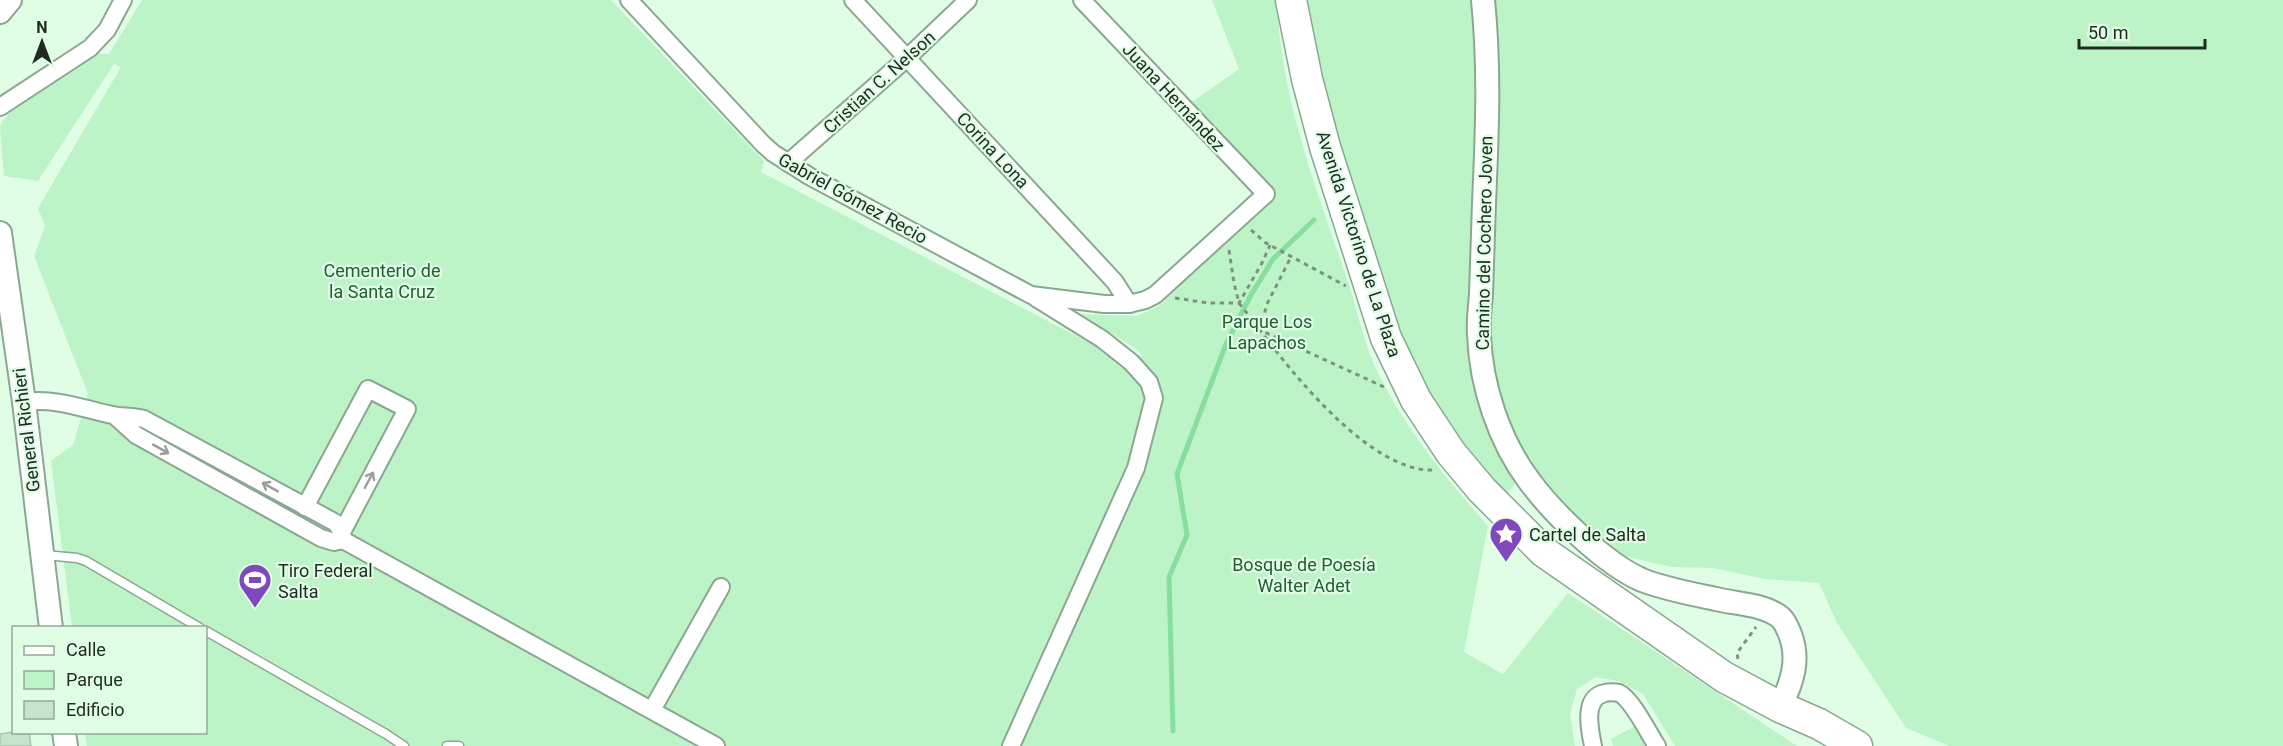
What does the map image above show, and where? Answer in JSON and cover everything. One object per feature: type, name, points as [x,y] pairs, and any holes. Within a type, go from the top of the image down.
[{"type":"highway","name":"Avenida Victorino de La Plaza","points":[[1291,0],[1307,79],[1351,231],[1386,338],[1416,400],[1464,469],[1544,552],[1724,677],[1780,707]]},
{"type":"highway","points":[[1780,707],[1809,735],[1827,746]]},
{"type":"highway","points":[[1780,707],[1819,724],[1857,746]]},
{"type":"street","points":[[0,12],[10,0]]},
{"type":"street","points":[[0,107],[90,48],[107,30],[123,0]]},
{"type":"street","name":"Gabriel Gómez Recio","points":[[629,0],[763,144],[788,163],[1031,295],[1104,304],[1129,304]]},
{"type":"street","name":"Corina Lona","points":[[853,0],[1115,282],[1129,304]]},
{"type":"street","name":"Cristian C. Nelson","points":[[788,163],[907,58],[968,0]]},
{"type":"street","name":"Juana Hernández","points":[[1082,0],[1266,194],[1239,219]]},
{"type":"street","name":"Camino del Cochero Joven","points":[[1483,0],[1487,55],[1486,154],[1479,333],[1483,371],[1494,411],[1508,446],[1530,482],[1557,513],[1621,569],[1660,586],[1768,611]]},
{"type":"street","points":[[1129,304],[1155,295],[1239,219]]},
{"type":"street","name":"General Richieri","points":[[0,233],[24,402],[51,626]]},
{"type":"street","points":[[1011,746],[1136,468],[1154,398],[1149,382],[1131,362],[1102,339],[1031,295]]},
{"type":"street","points":[[114,415],[136,435],[321,538],[334,542],[343,536],[406,409],[368,389],[305,507]]},
{"type":"street","points":[[24,402],[39,400],[77,404],[114,415],[144,419],[336,523],[343,536],[716,746]]},
{"type":"street","points":[[652,710],[721,587]]},
{"type":"street","points":[[1768,611],[1782,619],[1794,644],[1795,660],[1791,682],[1780,707]]},
{"type":"street","points":[[1593,746],[1589,724],[1590,708],[1601,693],[1609,692],[1619,693],[1630,704],[1657,746]]},
{"type":"lane","points":[[41,555],[86,561],[198,626]]},
{"type":"lane","points":[[207,632],[404,746]]},
{"type":"lane","points":[[447,746],[459,746]]},
{"type":"path","points":[[1239,219],[1270,245],[1346,286],[1350,296]]},
{"type":"path","points":[[1226,230],[1239,303],[1320,405],[1385,457],[1423,471],[1464,469]]},
{"type":"path","points":[[1239,303],[1263,263],[1270,245]]},
{"type":"path","points":[[1260,330],[1267,304],[1291,257]]},
{"type":"path","points":[[1155,295],[1208,303],[1239,303]]},
{"type":"path","points":[[1260,330],[1416,400]]},
{"type":"path","points":[[1737,653],[1768,611]]},
{"type":"green space","name":"Cementerio de la Santa Cruz","points":[[142,0],[611,0],[764,161],[761,172],[1117,357],[1143,356],[1133,347],[1081,314],[1136,316],[1159,306],[1271,194],[1189,104],[1239,69],[1212,0],[1277,0],[1285,73],[1302,145],[1374,365],[1390,396],[1415,435],[1443,473],[1488,526],[1464,652],[1503,674],[1568,593],[1797,746],[1675,746],[1643,694],[1618,681],[1596,677],[1577,689],[1570,714],[1575,746],[87,746],[85,734],[207,734],[207,626],[72,626],[51,461],[73,445],[88,394],[34,256],[45,226],[38,208],[121,67],[114,64],[38,181],[4,176],[0,128],[1,123],[14,107],[91,53],[109,54]]},
{"type":"green space","points":[[1303,0],[2283,0],[2283,746],[1949,746],[1906,728],[1837,623],[1819,583],[1764,579],[1713,568],[1671,567],[1611,553],[1522,476],[1504,497],[1466,449],[1411,365],[1350,198]]},
{"type":"green space","points":[[1635,726],[1648,746],[1613,746],[1611,739]]},
{"type":"building","points":[[12,732],[12,734],[29,734],[31,746],[0,746],[0,734]]},
{"type":"waterway","points":[[1173,731],[1169,577],[1187,535],[1177,474],[1226,344],[1251,295],[1273,259],[1314,220]]},
{"type":"place","name":"Cartel de Salta","points":[[1506,563]]},
{"type":"place","name":"Tiro Federal Salta","points":[[255,609]]},
{"type":"park label","name":"Parque Los Lapachos","points":[[1267,331]]},
{"type":"park label","name":"Bosque de Poesía Walter Adet","points":[[1304,574]]}]
